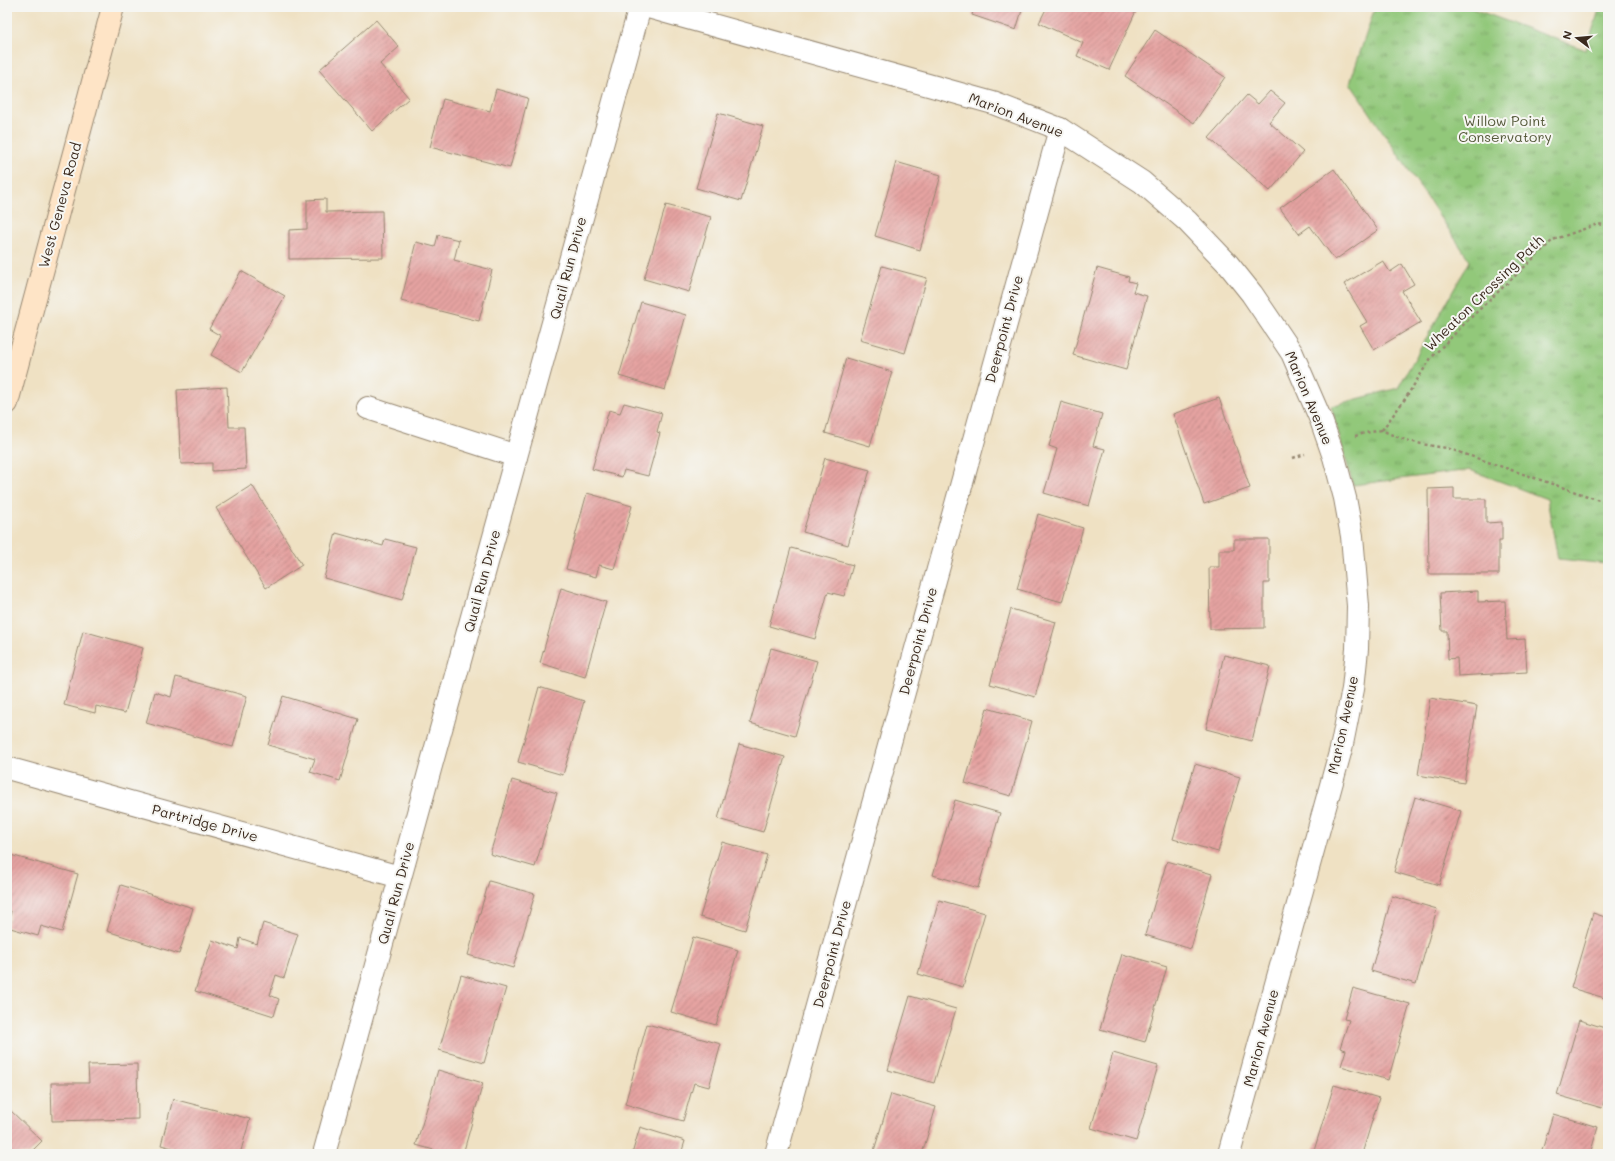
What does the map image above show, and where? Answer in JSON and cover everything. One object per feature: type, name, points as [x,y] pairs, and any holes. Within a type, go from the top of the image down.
[{"type":"main road","name":"West Geneva Road","points":[[7,403],[113,7]]},
{"type":"street","name":"Quail Run Drive","points":[[324,1154],[640,7]]},
{"type":"street","name":"Marion Avenue","points":[[648,7],[993,104],[1060,128],[1142,182],[1187,221],[1228,264],[1252,294],[1292,353],[1321,420],[1334,457],[1345,498],[1352,536],[1358,606],[1357,649],[1353,689],[1340,749],[1229,1154]]},
{"type":"street","name":"Deerpoint Drive","points":[[776,1154],[1060,128]]},
{"type":"street","points":[[368,408],[516,456]]},
{"type":"street","name":"Partridge Drive","points":[[8,770],[400,877]]},
{"type":"path","name":"Wheaton Crossing Path","points":[[1382,430],[1405,399],[1431,358],[1465,323],[1553,240],[1598,224],[1608,226]]},
{"type":"path","points":[[1351,438],[1365,433],[1382,430],[1396,437],[1421,445],[1447,448],[1608,503]]},
{"type":"path","points":[[1294,458],[1312,451]]},
{"type":"green space","name":"Willow Point Conservatory","points":[[1375,7],[1468,7],[1586,50],[1600,7],[1608,7],[1608,564],[1558,559],[1547,499],[1470,470],[1353,485],[1331,406],[1398,388],[1470,261],[1350,83]]},
{"type":"building","points":[[974,7],[1023,7],[1016,30],[972,15]]},
{"type":"building","points":[[1047,7],[1128,7],[1136,11],[1109,70],[1077,56],[1083,43],[1039,23]]},
{"type":"building","points":[[376,20],[399,47],[380,64],[409,98],[372,131],[319,70]]},
{"type":"building","points":[[1155,30],[1225,77],[1194,123],[1125,76]]},
{"type":"building","points":[[496,89],[528,98],[510,168],[430,147],[443,99],[490,111]]},
{"type":"building","points":[[1270,91],[1285,103],[1269,122],[1303,152],[1270,191],[1209,138],[1247,95],[1258,104]]},
{"type":"building","points":[[718,113],[763,126],[741,201],[696,188]]},
{"type":"building","points":[[896,162],[941,175],[920,250],[875,236]]},
{"type":"building","points":[[1334,169],[1378,230],[1335,260],[1310,226],[1299,234],[1280,208]]},
{"type":"building","points":[[326,199],[326,212],[382,211],[383,258],[289,259],[289,230],[307,229],[307,200]]},
{"type":"building","points":[[666,205],[711,217],[689,292],[644,279]]},
{"type":"building","points":[[438,235],[459,240],[454,260],[492,270],[479,321],[401,301],[416,242],[435,247]]},
{"type":"building","points":[[1383,261],[1390,272],[1402,264],[1414,284],[1402,291],[1421,322],[1374,350],[1360,326],[1367,322],[1344,284]]},
{"type":"building","points":[[882,266],[927,278],[905,353],[860,340]]},
{"type":"building","points":[[1097,268],[1129,277],[1128,281],[1136,283],[1133,292],[1147,296],[1126,370],[1073,355]]},
{"type":"building","points":[[241,271],[285,296],[242,372],[211,355],[221,336],[209,329]]},
{"type":"building","points":[[641,302],[686,315],[665,390],[619,376]]},
{"type":"building","points":[[846,358],[892,372],[870,446],[825,433]]},
{"type":"building","points":[[227,387],[229,427],[244,427],[246,469],[212,471],[212,463],[181,464],[177,390]]},
{"type":"building","points":[[1219,398],[1250,488],[1204,504],[1173,414]]},
{"type":"building","points":[[1061,402],[1102,414],[1093,446],[1105,449],[1089,506],[1044,493],[1057,449],[1049,446]]},
{"type":"building","points":[[624,403],[662,413],[657,432],[660,433],[648,476],[624,470],[622,477],[592,469],[609,410],[620,413]]},
{"type":"building","points":[[825,458],[870,470],[848,545],[803,532]]},
{"type":"building","points":[[252,485],[302,565],[266,588],[216,508]]},
{"type":"building","points":[[1454,488],[1454,499],[1486,499],[1486,523],[1502,522],[1502,541],[1499,541],[1499,574],[1429,574],[1428,489]]},
{"type":"building","points":[[587,493],[632,506],[614,569],[599,565],[596,577],[566,569]]},
{"type":"building","points":[[1038,514],[1083,528],[1062,602],[1017,589]]},
{"type":"building","points":[[336,533],[383,546],[385,539],[416,547],[402,600],[324,578]]},
{"type":"building","points":[[1234,539],[1269,539],[1269,583],[1264,583],[1264,628],[1210,629],[1209,567],[1219,567],[1219,550],[1234,550]]},
{"type":"building","points":[[791,548],[853,565],[844,596],[828,592],[815,639],[769,626]]},
{"type":"building","points":[[561,588],[606,602],[585,677],[540,663]]},
{"type":"building","points":[[1478,591],[1478,602],[1505,601],[1507,640],[1525,639],[1527,672],[1458,676],[1457,658],[1448,659],[1447,631],[1442,631],[1440,593]]},
{"type":"building","points":[[1011,609],[1056,622],[1035,697],[990,684]]},
{"type":"building","points":[[83,631],[143,648],[125,713],[96,706],[95,713],[64,705]]},
{"type":"building","points":[[771,648],[817,661],[795,736],[750,723]]},
{"type":"building","points":[[1224,655],[1270,666],[1252,741],[1206,729]]},
{"type":"building","points":[[176,677],[247,696],[233,747],[146,723],[155,692],[171,697]]},
{"type":"building","points":[[539,687],[584,701],[563,775],[518,762]]},
{"type":"building","points":[[283,696],[358,719],[340,781],[310,772],[315,759],[268,745]]},
{"type":"building","points":[[1430,698],[1477,706],[1464,783],[1418,775]]},
{"type":"building","points":[[987,708],[1032,721],[1011,796],[965,783]]},
{"type":"building","points":[[739,744],[785,757],[763,832],[718,819]]},
{"type":"building","points":[[1195,764],[1240,777],[1218,852],[1173,839]]},
{"type":"building","points":[[512,780],[557,793],[535,867],[490,854]]},
{"type":"building","points":[[1415,797],[1461,811],[1439,885],[1394,872]]},
{"type":"building","points":[[955,800],[1000,813],[978,888],[933,875]]},
{"type":"building","points":[[722,842],[767,855],[745,930],[700,917]]},
{"type":"building","points":[[7,854],[78,874],[62,932],[41,926],[38,936],[7,927],[11,911],[7,910]]},
{"type":"building","points":[[1167,861],[1212,874],[1191,949],[1145,935]]},
{"type":"building","points":[[489,881],[535,894],[513,968],[468,955]]},
{"type":"building","points":[[121,885],[193,908],[179,954],[107,931]]},
{"type":"building","points":[[1392,896],[1437,909],[1416,984],[1371,971]]},
{"type":"building","points":[[939,900],[985,913],[963,987],[918,974]]},
{"type":"building","points":[[1593,913],[1608,918],[1608,999],[1571,988]]},
{"type":"building","points":[[263,923],[298,934],[284,978],[276,975],[270,995],[279,999],[274,1016],[195,991],[212,940],[238,949],[240,938],[257,944]]},
{"type":"building","points":[[693,937],[738,950],[716,1025],[671,1012]]},
{"type":"building","points":[[1122,954],[1167,967],[1145,1042],[1100,1029]]},
{"type":"building","points":[[461,975],[506,988],[484,1063],[439,1050]]},
{"type":"building","points":[[1353,988],[1410,1004],[1388,1080],[1341,1066],[1346,1050],[1340,1048],[1349,1020],[1344,1019]]},
{"type":"building","points":[[910,996],[956,1009],[934,1083],[888,1070]]},
{"type":"building","points":[[1579,1020],[1608,1029],[1608,1088],[1602,1108],[1557,1095]]},
{"type":"building","points":[[647,1024],[721,1044],[709,1087],[694,1083],[683,1121],[625,1104]]},
{"type":"building","points":[[1113,1053],[1158,1066],[1136,1141],[1091,1128]]},
{"type":"building","points":[[137,1064],[138,1119],[52,1121],[51,1083],[89,1083],[88,1065]]},
{"type":"building","points":[[438,1070],[483,1083],[463,1154],[448,1154],[416,1145]]},
{"type":"building","points":[[1334,1085],[1379,1098],[1362,1154],[1313,1154]]},
{"type":"building","points":[[891,1094],[936,1107],[922,1154],[873,1154]]},
{"type":"building","points":[[173,1099],[250,1119],[240,1154],[195,1154],[161,1145]]},
{"type":"building","points":[[7,1107],[42,1141],[29,1154],[7,1154]]},
{"type":"building","points":[[1553,1114],[1598,1127],[1590,1154],[1541,1154]]},
{"type":"building","points":[[640,1127],[685,1141],[681,1154],[632,1154]]},
{"type":"building","points":[[1090,1150],[1103,1154],[1088,1154]]}]
